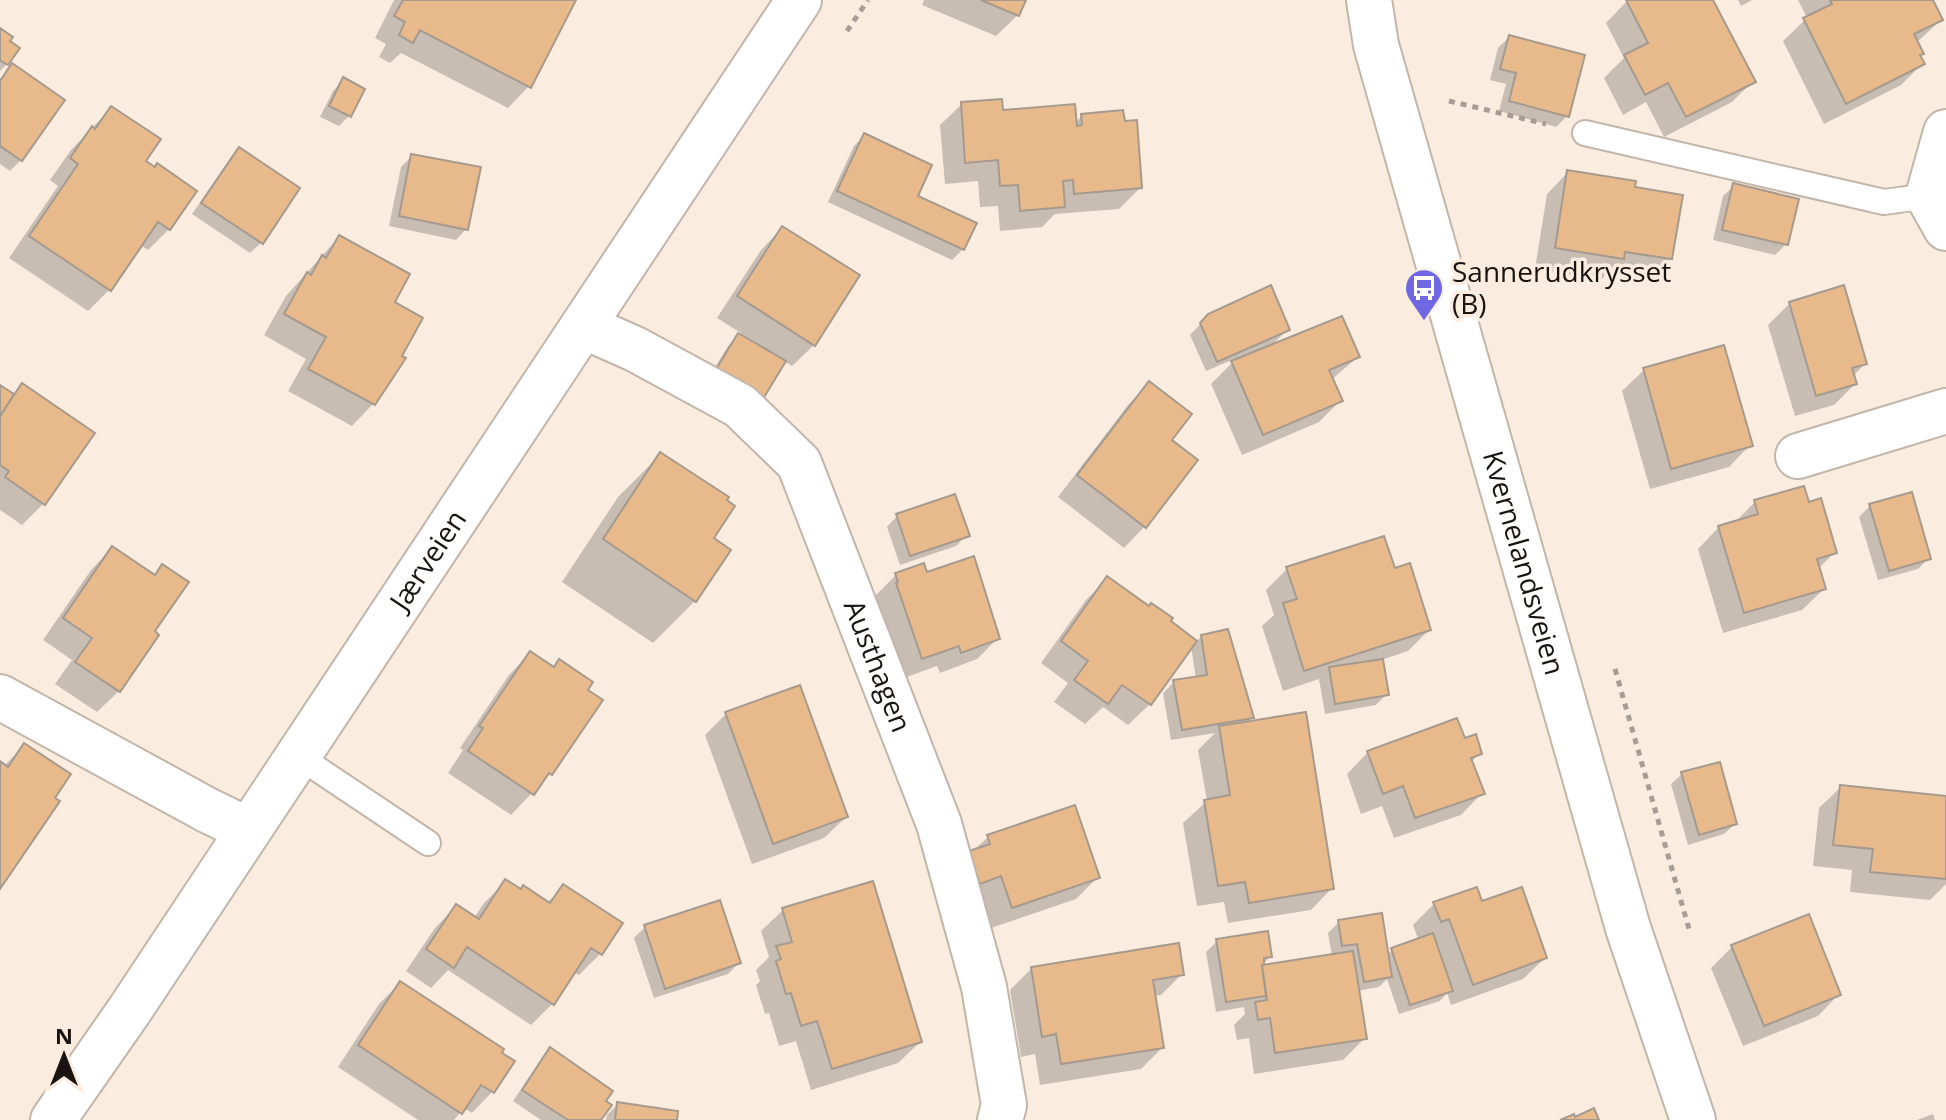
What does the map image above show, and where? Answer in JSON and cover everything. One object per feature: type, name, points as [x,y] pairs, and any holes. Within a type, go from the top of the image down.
[{"type":"main road","name":"Jærveien","points":[[53,1120],[799,0]]},
{"type":"main road","name":"Kvernelandsveien","points":[[1369,0],[1376,45],[1628,928],[1693,1120]]},
{"type":"main road","points":[[1937,212],[1946,132]]},
{"type":"main road","name":"Austhagen","points":[[583,326],[635,349],[740,406],[799,463],[939,824],[984,987],[1004,1105],[1000,1120]]},
{"type":"main road","points":[[1798,456],[1946,411]]},
{"type":"main road","points":[[0,697],[248,830]]},
{"type":"lane","points":[[1585,133],[1937,212]]},
{"type":"lane","points":[[298,756],[428,843]]},
{"type":"path","points":[[1449,101],[1585,133]]},
{"type":"building","points":[[403,0],[576,0],[531,88],[420,30],[413,43],[399,35],[405,22],[394,16]]},
{"type":"building","points":[[981,0],[1026,0],[1019,16]]},
{"type":"building","points":[[1626,0],[1713,0],[1756,82],[1686,117],[1668,83],[1645,95],[1624,55],[1648,43]]},
{"type":"building","points":[[1830,0],[1933,0],[1943,20],[1914,34],[1924,54],[1920,55],[1925,64],[1846,104],[1803,18],[1832,4]]},
{"type":"building","points":[[0,28],[13,37],[10,41],[20,48],[8,65],[0,60]]},
{"type":"building","points":[[1509,35],[1585,55],[1569,117],[1509,101],[1516,73],[1500,69]]},
{"type":"building","points":[[12,63],[65,100],[22,161],[0,146],[0,81]]},
{"type":"building","points":[[343,77],[365,89],[351,117],[329,106]]},
{"type":"building","points":[[1002,99],[1003,110],[1075,104],[1077,126],[1082,125],[1081,114],[1123,110],[1125,121],[1137,120],[1142,188],[1074,194],[1073,180],[1063,181],[1065,207],[1020,211],[1018,185],[1000,186],[998,160],[965,163],[961,102]]},
{"type":"building","points":[[111,106],[161,139],[146,161],[155,167],[157,163],[197,191],[170,230],[158,222],[111,291],[29,236],[78,164],[70,158],[92,126],[95,129]]},
{"type":"building","points":[[864,133],[932,165],[918,196],[977,223],[964,250],[837,191]]},
{"type":"building","points":[[239,147],[300,188],[263,244],[201,203]]},
{"type":"building","points":[[411,154],[481,167],[468,230],[399,216]]},
{"type":"building","points":[[1567,170],[1636,181],[1635,187],[1683,195],[1672,259],[1625,252],[1624,259],[1555,248]]},
{"type":"building","points":[[1733,183],[1799,199],[1788,245],[1722,230]]},
{"type":"building","points":[[782,226],[860,275],[815,346],[737,296]]},
{"type":"building","points":[[339,235],[410,274],[395,302],[423,318],[402,356],[406,358],[375,405],[308,369],[326,337],[284,314],[307,272],[311,275],[322,255],[326,258]]},
{"type":"building","points":[[1271,285],[1290,330],[1217,362],[1200,323],[1208,314]]},
{"type":"building","points":[[1844,285],[1867,364],[1852,368],[1857,384],[1816,396],[1789,302]]},
{"type":"building","points":[[1342,316],[1360,357],[1329,370],[1343,401],[1263,435],[1231,361]]},
{"type":"building","points":[[738,333],[786,361],[763,399],[715,371]]},
{"type":"building","points":[[1724,345],[1753,446],[1671,469],[1643,368]]},
{"type":"building","points":[[1149,381],[1192,414],[1172,440],[1198,460],[1146,528],[1077,475]]},
{"type":"building","points":[[22,383],[95,433],[45,505],[5,477],[9,471],[0,465],[0,416]]},
{"type":"building","points":[[0,385],[14,394],[1,415],[0,414]]},
{"type":"building","points":[[660,452],[729,497],[727,500],[735,506],[714,538],[731,550],[696,602],[603,539]]},
{"type":"building","points":[[1804,486],[1809,502],[1821,498],[1837,553],[1817,559],[1826,589],[1744,613],[1718,526],[1758,514],[1754,500]]},
{"type":"building","points":[[1912,492],[1931,559],[1889,571],[1869,504]]},
{"type":"building","points":[[955,494],[970,536],[910,556],[896,514]]},
{"type":"building","points":[[1384,536],[1395,568],[1410,563],[1431,630],[1304,671],[1283,603],[1297,599],[1286,567]]},
{"type":"building","points":[[112,546],[155,575],[162,564],[189,582],[155,631],[159,635],[120,692],[75,662],[92,638],[63,618]]},
{"type":"building","points":[[974,556],[1000,639],[961,653],[959,646],[922,659],[895,573],[924,563],[927,572]]},
{"type":"building","points":[[1107,576],[1149,606],[1151,603],[1173,618],[1171,621],[1197,641],[1151,705],[1122,685],[1108,704],[1074,680],[1088,661],[1061,641]]},
{"type":"building","points":[[1228,629],[1254,718],[1182,730],[1173,680],[1207,675],[1201,635]]},
{"type":"building","points":[[530,651],[554,667],[559,659],[593,682],[588,690],[603,700],[552,775],[549,773],[534,795],[468,751],[483,728],[479,726]]},
{"type":"building","points":[[1383,659],[1389,695],[1335,704],[1329,667]]},
{"type":"building","points":[[800,685],[848,817],[773,844],[725,712]]},
{"type":"building","points":[[1306,712],[1334,889],[1249,903],[1245,882],[1218,886],[1204,800],[1230,795],[1219,726]]},
{"type":"building","points":[[1457,718],[1465,738],[1476,734],[1482,754],[1471,758],[1485,794],[1415,818],[1403,786],[1383,794],[1367,751]]},
{"type":"building","points":[[24,743],[71,774],[55,798],[60,801],[0,889],[0,761],[8,767]]},
{"type":"building","points":[[1720,762],[1737,824],[1699,835],[1681,772]]},
{"type":"building","points":[[1840,785],[1946,796],[1946,879],[1870,872],[1873,849],[1833,845]]},
{"type":"building","points":[[1075,805],[1100,878],[1012,908],[1001,876],[980,884],[969,851],[990,844],[987,835]]},
{"type":"building","points":[[505,879],[521,889],[523,885],[550,903],[563,884],[623,923],[602,955],[591,948],[554,1005],[467,947],[454,968],[426,949],[456,904],[479,919]]},
{"type":"building","points":[[873,881],[922,1042],[832,1069],[817,1021],[801,1026],[791,993],[786,994],[776,961],[781,959],[776,946],[792,942],[782,908]]},
{"type":"building","points":[[1477,887],[1482,901],[1522,887],[1547,958],[1473,985],[1449,919],[1441,922],[1433,902]]},
{"type":"building","points":[[720,900],[741,963],[665,989],[644,925]]},
{"type":"building","points":[[1382,913],[1392,977],[1364,982],[1357,944],[1342,946],[1338,920]]},
{"type":"building","points":[[1809,914],[1841,995],[1764,1026],[1731,945]]},
{"type":"building","points":[[1268,931],[1272,957],[1264,958],[1262,965],[1266,996],[1226,1002],[1216,939]]},
{"type":"building","points":[[1433,933],[1453,991],[1410,1005],[1391,948]]},
{"type":"building","points":[[1179,943],[1184,975],[1153,980],[1164,1048],[1061,1064],[1056,1034],[1042,1037],[1031,967]]},
{"type":"building","points":[[1353,951],[1367,1039],[1275,1053],[1270,1018],[1258,1020],[1255,1002],[1267,1000],[1262,965]]},
{"type":"building","points":[[400,981],[504,1049],[502,1053],[515,1061],[494,1093],[481,1085],[462,1114],[358,1045]]},
{"type":"building","points":[[550,1047],[613,1091],[606,1101],[612,1105],[601,1120],[568,1120],[522,1090]]},
{"type":"building","points":[[617,1102],[678,1111],[677,1120],[615,1120]]},
{"type":"building","points":[[1594,1108],[1599,1120],[1560,1120],[1574,1114],[1575,1117]]},
{"type":"place","name":"Sannerudkrysset (B)","points":[[1424,322]]}]
